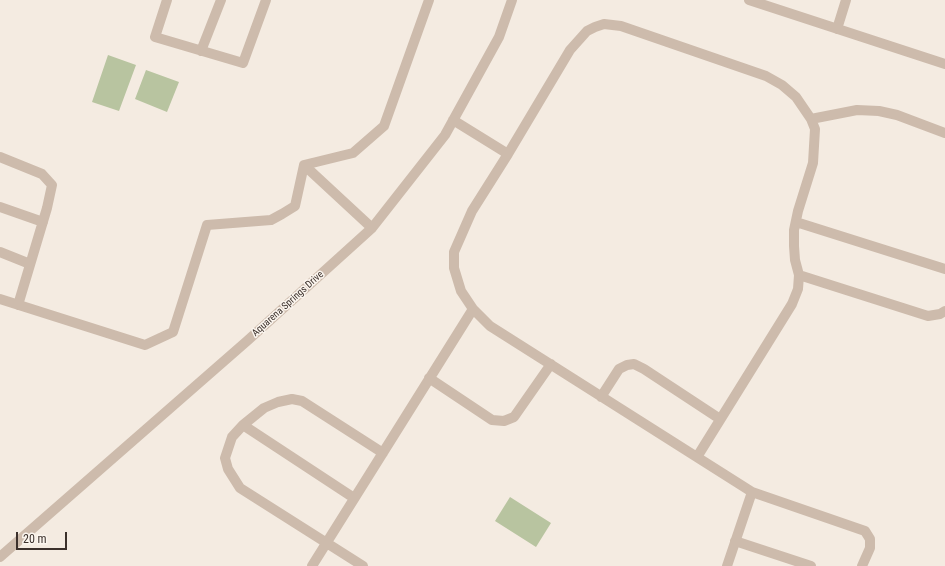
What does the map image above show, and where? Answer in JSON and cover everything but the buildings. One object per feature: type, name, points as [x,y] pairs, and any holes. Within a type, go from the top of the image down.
[{"type":"street","points":[[167,0],[155,37],[242,64],[266,0]]},
{"type":"street","points":[[201,51],[221,0]]},
{"type":"street","points":[[304,165],[354,153],[384,126],[429,0]]},
{"type":"street","name":"Aquarena Springs Drive","points":[[0,557],[247,341],[372,228],[445,135],[499,37],[512,0]]},
{"type":"street","points":[[749,0],[945,64]]},
{"type":"street","points":[[837,29],[846,0]]},
{"type":"street","points":[[697,457],[792,304],[798,289],[799,275],[795,260],[794,246],[796,222],[813,163],[815,129],[811,119],[796,97],[782,85],[766,76],[621,26],[604,24],[588,31],[570,50],[472,211],[454,252],[454,268],[462,291],[473,309],[490,326],[752,492],[865,531],[870,539],[870,548],[862,566]]},
{"type":"street","points":[[811,119],[857,110],[879,110],[898,115],[945,133]]},
{"type":"street","points":[[453,120],[508,154]]},
{"type":"street","points":[[0,157],[42,174],[52,185],[43,222],[18,305]]},
{"type":"street","points":[[304,165],[372,228]]},
{"type":"street","points":[[0,299],[145,345],[173,332],[207,226],[271,220],[295,206],[304,165]]},
{"type":"street","points":[[0,207],[43,222]]},
{"type":"street","points":[[796,222],[945,269]]},
{"type":"street","points":[[0,252],[30,264]]},
{"type":"street","points":[[799,275],[928,316],[940,314],[945,310]]},
{"type":"street","points":[[312,566],[473,309]]},
{"type":"street","points":[[429,378],[492,420],[504,421],[514,417],[550,364]]},
{"type":"street","points":[[601,397],[620,369],[627,365],[634,364],[720,419]]},
{"type":"street","points":[[363,566],[240,488],[228,469],[225,458],[232,437],[243,425],[264,408],[278,402],[292,399],[302,401],[383,453]]},
{"type":"street","points":[[243,425],[354,498]]},
{"type":"street","points":[[727,566],[752,492]]},
{"type":"street","points":[[735,541],[811,566]]},
{"type":"green space","points":[[108,55],[136,65],[119,111],[92,102]]},
{"type":"green space","points":[[146,70],[179,82],[167,112],[135,99]]},
{"type":"green space","points":[[510,497],[551,523],[536,547],[495,521]]}]
